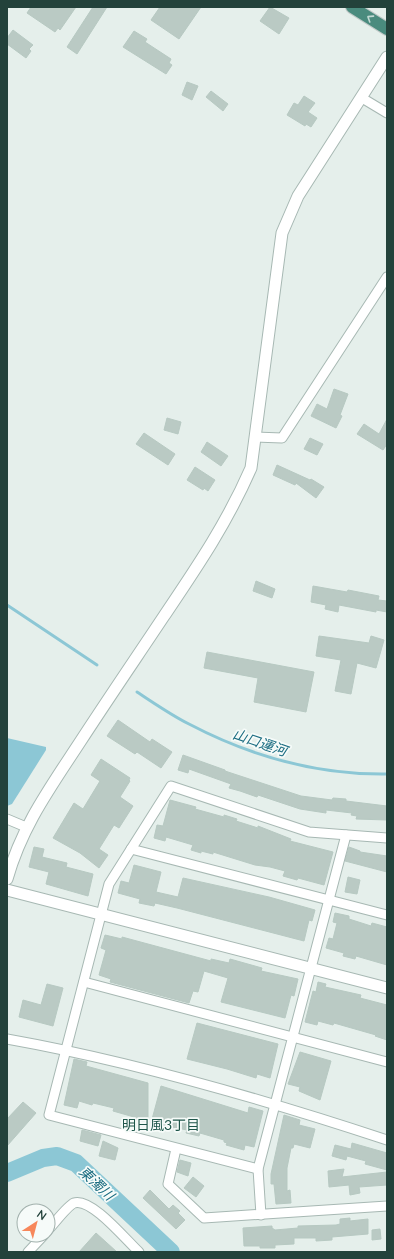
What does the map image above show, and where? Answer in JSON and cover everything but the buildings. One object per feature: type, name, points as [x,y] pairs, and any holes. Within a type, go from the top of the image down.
[{"type":"highway","points":[[352,7],[387,29]]},
{"type":"street","points":[[7,880],[15,852],[26,827],[110,696],[214,541],[238,497],[251,468],[282,233],[298,196],[387,58]]},
{"type":"street","points":[[362,98],[387,113]]},
{"type":"street","points":[[255,437],[282,438],[387,277]]},
{"type":"street","points":[[258,1169],[49,1115],[109,884],[171,786],[310,832],[387,838]]},
{"type":"street","points":[[7,819],[26,827]]},
{"type":"street","points":[[261,1214],[258,1169],[346,835]]},
{"type":"street","points":[[131,849],[387,915]]},
{"type":"street","points":[[7,890],[387,988]]},
{"type":"street","points":[[84,982],[294,1036],[387,1062]]},
{"type":"street","points":[[7,1039],[66,1050],[276,1104],[387,1140]]},
{"type":"street","points":[[176,1149],[168,1184],[204,1218],[387,1206]]},
{"type":"street","points":[[56,1221],[72,1204],[81,1202],[92,1206],[139,1252]]},
{"type":"street","points":[[28,1252],[36,1243]]},
{"type":"water","points":[[7,738],[46,747],[46,750],[12,804],[7,806]]},
{"type":"waterway","name":"山口運河","points":[[7,605],[97,665]]},
{"type":"waterway","name":"山口運河","points":[[137,692],[189,724],[260,754],[310,767],[336,771],[387,774]]},
{"type":"waterway","name":"東濁川","points":[[7,1173],[43,1158],[57,1156],[76,1163],[171,1252]]},
{"type":"district","name":"明日風3丁目","points":[[161,1124]]}]
